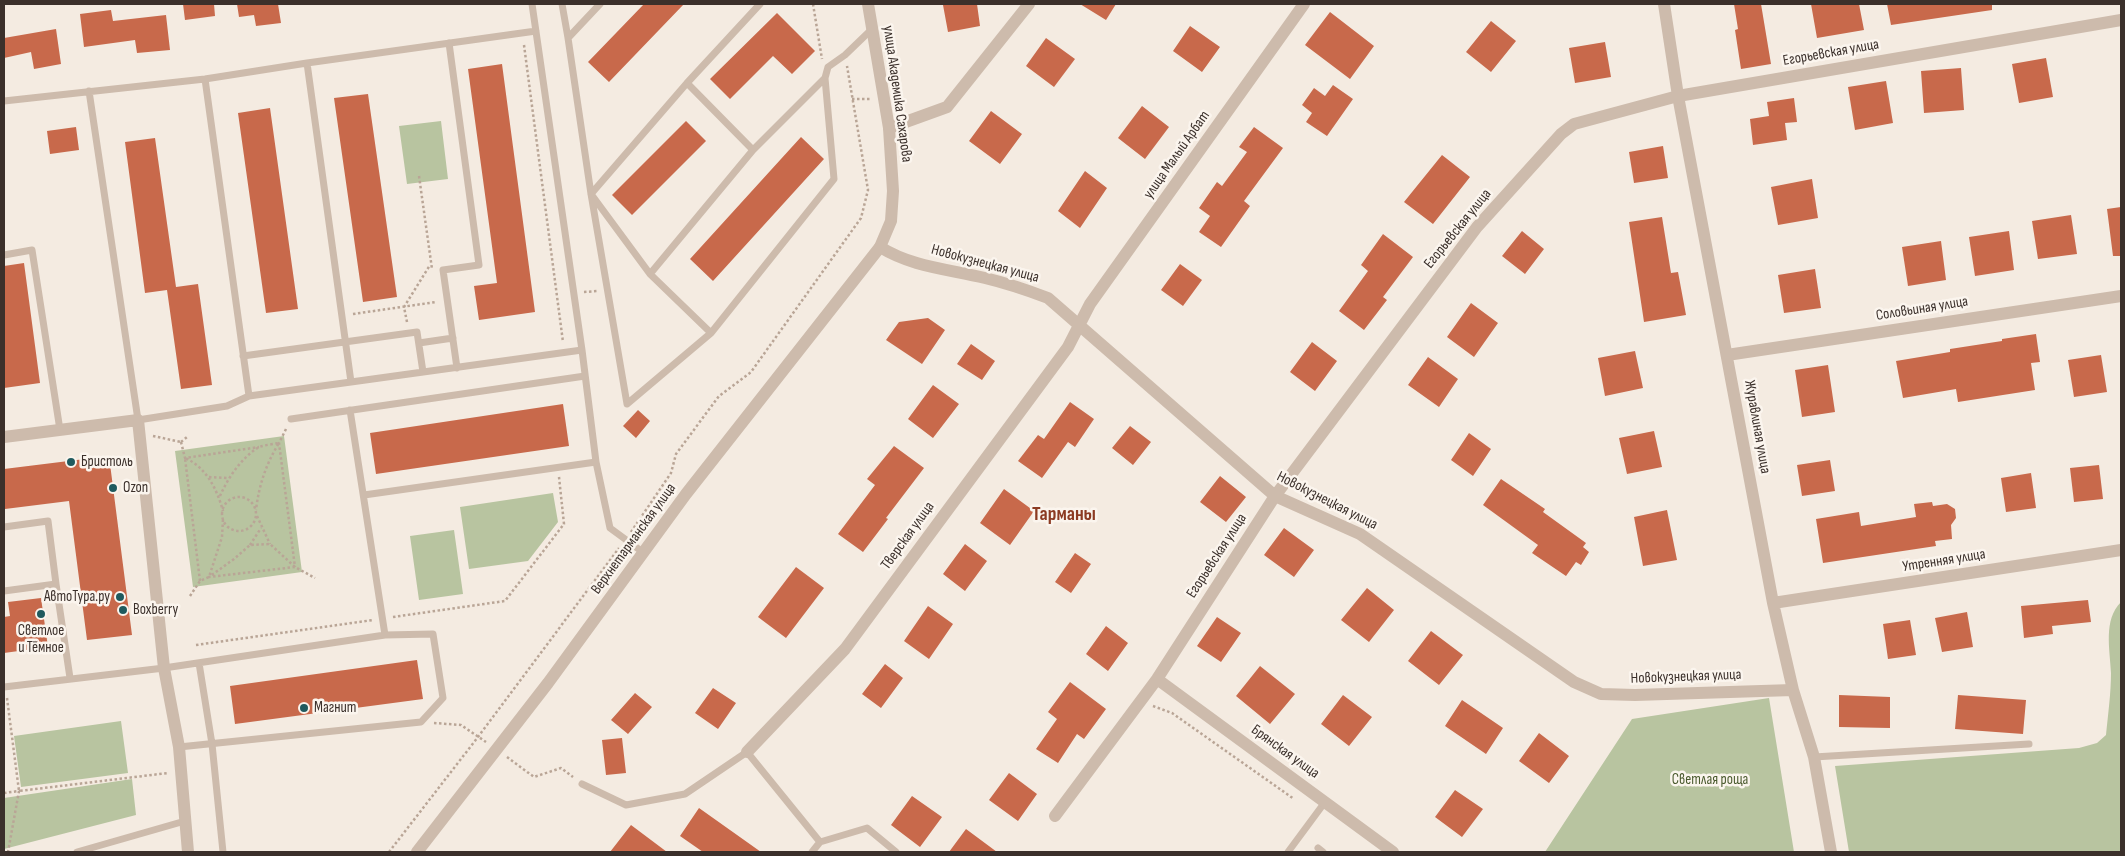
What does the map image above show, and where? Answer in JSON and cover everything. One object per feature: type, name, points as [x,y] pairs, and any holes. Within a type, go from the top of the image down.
[{"type":"street","name":"улица Академика Сахарова","points":[[868,4],[889,128],[893,191],[890,221],[880,247]]},
{"type":"street","points":[[889,128],[947,107],[1029,4]]},
{"type":"street","name":"улица Малый Арбат","points":[[1080,327],[1090,304],[1304,4]]},
{"type":"street","name":"Журавлиная улица","points":[[1664,4],[1678,96],[1773,604],[1793,690],[1814,757],[1831,852]]},
{"type":"street","name":"Егорьевская улица","points":[[1055,816],[1157,679],[1275,496],[1477,227],[1561,134],[1574,124],[1678,96],[2121,20]]},
{"type":"street","name":"Новокузнецкая улица","points":[[880,247],[898,258],[1021,288],[1048,298],[1275,496],[1360,534],[1574,682],[1601,694],[1635,695],[1793,690]]},
{"type":"street","name":"Верхнетарманская улица","points":[[417,852],[548,683],[686,494],[880,247]]},
{"type":"street","name":"Соловьиная улица","points":[[1727,355],[2121,296]]},
{"type":"street","name":"Тверская улица","points":[[748,752],[844,650],[1068,347],[1080,327]]},
{"type":"street","points":[[4,436],[60,430],[138,427],[164,668],[179,747],[188,852]]},
{"type":"street","name":"Утренняя улица","points":[[1773,604],[2121,550]]},
{"type":"street","name":"Брянская улица","points":[[1157,679],[1393,852]]},
{"type":"lane","points":[[532,4],[586,376],[596,462],[610,528],[644,553]]},
{"type":"lane","points":[[562,4],[626,404],[711,333],[834,179],[825,78],[828,67],[845,55],[872,28]]},
{"type":"lane","points":[[568,38],[600,4]]},
{"type":"lane","points":[[591,194],[687,82],[760,4]]},
{"type":"lane","points":[[4,101],[205,79],[536,31]]},
{"type":"lane","points":[[448,43],[479,265],[443,270],[457,368]]},
{"type":"lane","points":[[307,63],[351,382]]},
{"type":"lane","points":[[650,274],[753,150],[825,78]]},
{"type":"lane","points":[[205,79],[249,396]]},
{"type":"lane","points":[[687,82],[753,150]]},
{"type":"lane","points":[[89,91],[138,427],[227,406],[249,396],[582,350]]},
{"type":"lane","points":[[591,194],[650,274],[711,333]]},
{"type":"lane","points":[[4,255],[32,250],[60,430]]},
{"type":"lane","points":[[243,356],[417,332],[423,372]]},
{"type":"lane","points":[[419,343],[453,338]]},
{"type":"lane","points":[[291,419],[586,376]]},
{"type":"lane","points":[[350,410],[385,635]]},
{"type":"lane","points":[[364,495],[596,462]]},
{"type":"lane","points":[[4,527],[48,522],[70,678]]},
{"type":"lane","points":[[4,591],[56,584]]},
{"type":"lane","points":[[5,687],[164,668],[385,635],[433,634],[443,698],[420,722],[179,747]]},
{"type":"lane","points":[[199,663],[212,744],[223,852]]},
{"type":"lane","points":[[1814,757],[2029,744]]},
{"type":"lane","points":[[582,784],[626,805],[685,794],[748,752],[820,842]]},
{"type":"lane","points":[[1288,852],[1325,802]]},
{"type":"lane","points":[[77,852],[185,822]]},
{"type":"lane","points":[[812,852],[820,842],[867,828],[896,852]]},
{"type":"path","points":[[813,4],[825,78]]},
{"type":"path","points":[[522,33],[564,353]]},
{"type":"path","points":[[389,852],[625,539],[671,473],[676,454],[681,447],[719,396],[751,372],[860,218],[868,190],[845,55]]},
{"type":"path","points":[[419,176],[432,273]]},
{"type":"path","points":[[404,307],[431,264]]},
{"type":"path","points":[[574,294],[607,290]]},
{"type":"path","points":[[435,293],[436,302]]},
{"type":"path","points":[[342,316],[448,301]]},
{"type":"path","points":[[223,517],[228,527],[238,531],[252,525],[256,515],[262,476],[291,419]]},
{"type":"path","points":[[138,427],[181,442]]},
{"type":"path","points":[[181,442],[187,437]]},
{"type":"path","points":[[181,442],[185,458],[200,581]]},
{"type":"path","points":[[185,458],[279,443]]},
{"type":"path","points":[[279,443],[296,567]]},
{"type":"path","points":[[219,498],[228,478],[241,463],[260,447]]},
{"type":"path","points":[[185,458],[194,462],[208,477],[219,498],[223,511],[222,537],[209,577]]},
{"type":"path","points":[[196,645],[505,601],[564,524],[558,467]]},
{"type":"path","points":[[208,477],[228,478]]},
{"type":"path","points":[[223,511],[228,501],[239,497],[250,500],[256,510]]},
{"type":"path","points":[[256,515],[270,544],[282,557],[315,578]]},
{"type":"path","points":[[190,596],[200,581],[234,560],[250,545],[262,528]]},
{"type":"path","points":[[250,545],[270,544]]},
{"type":"path","points":[[209,577],[296,567]]},
{"type":"path","points":[[5,687],[19,791],[8,852]]},
{"type":"path","points":[[1140,702],[1172,713],[1316,814]]},
{"type":"path","points":[[4,794],[181,772]]},
{"type":"green space","points":[[441,121],[448,179],[407,184],[399,126]]},
{"type":"green space","points":[[284,436],[302,572],[193,587],[175,451]]},
{"type":"green space","points":[[553,493],[558,522],[528,561],[469,569],[460,507]]},
{"type":"green space","points":[[454,530],[463,594],[419,600],[410,536]]},
{"type":"green space","points":[[2121,602],[2121,852],[1849,852],[1835,766],[2079,748],[2097,743],[2106,735],[2111,681],[2110,626],[2115,609]]},
{"type":"green space","name":"Светлая роща","points":[[1769,698],[1794,852],[1545,852],[1632,719]]},
{"type":"green space","points":[[121,721],[128,773],[21,787],[14,736]]},
{"type":"green space","points":[[132,779],[136,815],[4,849],[4,798]]},
{"type":"building","points":[[183,4],[214,4],[215,16],[185,20]]},
{"type":"building","points":[[237,4],[278,4],[281,23],[256,26],[254,15],[239,17]]},
{"type":"building","points":[[644,4],[684,4],[609,82],[588,62]]},
{"type":"building","points":[[977,4],[980,26],[948,32],[943,5]]},
{"type":"building","points":[[1080,4],[1116,4],[1106,20]]},
{"type":"building","points":[[1734,4],[1761,4],[1771,64],[1741,69],[1735,30],[1738,29]]},
{"type":"building","points":[[1811,4],[1859,4],[1864,30],[1817,38]]},
{"type":"building","points":[[1887,4],[1992,4],[1992,10],[1891,25]]},
{"type":"building","points":[[111,10],[113,21],[166,15],[170,50],[137,53],[135,40],[84,47],[80,14]]},
{"type":"building","points":[[1330,12],[1374,46],[1350,79],[1305,45]]},
{"type":"building","points":[[777,13],[815,51],[792,74],[773,56],[730,99],[710,79]]},
{"type":"building","points":[[1491,21],[1516,41],[1491,72],[1466,52]]},
{"type":"building","points":[[1190,26],[1220,47],[1202,72],[1173,51]]},
{"type":"building","points":[[56,29],[61,64],[34,69],[31,52],[4,58],[4,38]]},
{"type":"building","points":[[1046,38],[1075,59],[1054,87],[1026,66]]},
{"type":"building","points":[[1605,42],[1611,77],[1575,83],[1569,48]]},
{"type":"building","points":[[2046,58],[2053,97],[2019,103],[2012,64]]},
{"type":"building","points":[[502,64],[535,312],[479,320],[474,286],[497,283],[468,69]]},
{"type":"building","points":[[1961,68],[1964,110],[1924,113],[1921,71]]},
{"type":"building","points":[[1886,81],[1893,123],[1855,130],[1848,87]]},
{"type":"building","points":[[1333,85],[1353,99],[1327,136],[1306,122],[1312,113],[1302,105],[1314,88],[1325,96]]},
{"type":"building","points":[[368,94],[397,297],[363,302],[334,98]]},
{"type":"building","points":[[1794,98],[1797,122],[1785,123],[1787,140],[1753,145],[1750,119],[1769,116],[1767,102]]},
{"type":"building","points":[[1142,106],[1169,127],[1145,159],[1118,138]]},
{"type":"building","points":[[270,108],[298,309],[266,313],[238,113]]},
{"type":"building","points":[[991,111],[1022,134],[1000,164],[969,141]]},
{"type":"building","points":[[686,121],[706,141],[632,215],[612,195]]},
{"type":"building","points":[[76,127],[79,150],[50,154],[47,131]]},
{"type":"building","points":[[1254,127],[1283,148],[1244,201],[1250,206],[1221,247],[1199,232],[1210,216],[1199,208],[1217,182],[1222,186],[1247,152],[1239,147]]},
{"type":"building","points":[[801,137],[824,159],[713,281],[690,259]]},
{"type":"building","points":[[155,138],[176,287],[198,284],[212,385],[181,389],[167,290],[145,293],[125,142]]},
{"type":"building","points":[[1663,146],[1668,178],[1634,183],[1629,152]]},
{"type":"building","points":[[1442,155],[1470,177],[1433,224],[1404,202]]},
{"type":"building","points":[[1085,171],[1107,188],[1080,228],[1058,211]]},
{"type":"building","points":[[1812,179],[1818,218],[1778,225],[1771,187]]},
{"type":"building","points":[[2121,207],[2121,256],[2113,256],[2107,209]]},
{"type":"building","points":[[2071,215],[2077,254],[2038,259],[2032,221]]},
{"type":"building","points":[[1662,217],[1671,273],[1678,272],[1686,315],[1644,322],[1629,222]]},
{"type":"building","points":[[1522,231],[1544,249],[1525,274],[1502,256]]},
{"type":"building","points":[[2009,231],[2014,270],[1975,276],[1969,237]]},
{"type":"building","points":[[1383,234],[1413,257],[1383,297],[1387,300],[1364,330],[1339,311],[1368,271],[1361,265]]},
{"type":"building","points":[[1941,241],[1946,280],[1908,286],[1902,247]]},
{"type":"building","points":[[24,263],[40,383],[4,388],[4,266]]},
{"type":"building","points":[[1180,264],[1202,280],[1183,306],[1161,290]]},
{"type":"building","points":[[1815,269],[1821,308],[1784,313],[1778,275]]},
{"type":"building","points":[[1471,303],[1498,323],[1474,357],[1447,337]]},
{"type":"building","points":[[928,318],[945,330],[922,364],[886,340],[899,322]]},
{"type":"building","points":[[2036,334],[2040,362],[2031,363],[2035,390],[1958,402],[1956,389],[1903,398],[1896,361],[1950,352],[1950,349]]},
{"type":"building","points":[[1312,342],[1337,361],[1315,391],[1290,372]]},
{"type":"building","points":[[971,344],[995,361],[982,380],[957,364]]},
{"type":"building","points":[[1635,351],[1643,388],[1605,396],[1598,358]]},
{"type":"building","points":[[2101,355],[2107,392],[2074,397],[2068,360]]},
{"type":"building","points":[[1428,357],[1458,379],[1439,407],[1408,385]]},
{"type":"building","points":[[1828,365],[1835,412],[1802,417],[1795,370]]},
{"type":"building","points":[[933,385],[959,404],[933,438],[908,419]]},
{"type":"building","points":[[1070,402],[1094,419],[1075,447],[1068,442],[1042,478],[1018,461],[1038,435],[1044,439]]},
{"type":"building","points":[[563,404],[569,446],[376,474],[370,433]]},
{"type":"building","points":[[638,410],[650,421],[636,438],[623,426]]},
{"type":"building","points":[[1130,426],[1151,442],[1133,465],[1112,448]]},
{"type":"building","points":[[1654,431],[1662,467],[1627,474],[1619,438]]},
{"type":"building","points":[[1469,433],[1491,449],[1473,476],[1451,460]]},
{"type":"building","points":[[894,446],[924,468],[863,552],[838,534],[875,485],[867,479]]},
{"type":"building","points":[[109,456],[132,635],[87,640],[69,501],[5,509],[4,469]]},
{"type":"building","points":[[1830,460],[1835,491],[1802,496],[1797,465]]},
{"type":"building","points":[[2099,465],[2103,499],[2074,502],[2070,468]]},
{"type":"building","points":[[2031,473],[2036,508],[2006,512],[2001,478]]},
{"type":"building","points":[[1220,476],[1246,497],[1226,522],[1200,502]]},
{"type":"building","points":[[1501,479],[1545,509],[1543,512],[1586,543],[1583,547],[1589,552],[1581,565],[1576,562],[1566,576],[1532,553],[1538,545],[1483,505]]},
{"type":"building","points":[[1004,489],[1034,511],[1010,545],[980,523]]},
{"type":"building","points":[[1932,502],[1933,506],[1947,504],[1955,509],[1956,518],[1951,525],[1952,539],[1935,541],[1936,546],[1823,563],[1816,519],[1859,512],[1861,526],[1916,517],[1914,504]]},
{"type":"building","points":[[1667,510],[1677,560],[1643,566],[1634,517]]},
{"type":"building","points":[[1284,528],[1314,550],[1294,577],[1264,555]]},
{"type":"building","points":[[965,544],[987,561],[965,591],[943,574]]},
{"type":"building","points":[[1075,553],[1091,564],[1071,593],[1055,582]]},
{"type":"building","points":[[796,567],[824,588],[786,638],[758,617]]},
{"type":"building","points":[[1367,588],[1394,610],[1369,642],[1341,620]]},
{"type":"building","points":[[41,598],[48,647],[4,653],[4,617],[10,616],[8,602]]},
{"type":"building","points":[[2088,600],[2091,622],[2052,626],[2053,634],[2024,638],[2021,606]]},
{"type":"building","points":[[928,606],[953,624],[929,659],[904,641]]},
{"type":"building","points":[[1967,612],[1973,647],[1942,652],[1935,618]]},
{"type":"building","points":[[1217,617],[1241,633],[1221,662],[1197,646]]},
{"type":"building","points":[[1910,620],[1916,655],[1888,659],[1883,624]]},
{"type":"building","points":[[1106,626],[1128,643],[1108,671],[1086,654]]},
{"type":"building","points":[[1431,631],[1463,655],[1439,685],[1408,661]]},
{"type":"building","points":[[417,660],[423,699],[235,724],[230,686]]},
{"type":"building","points":[[885,664],[903,678],[881,708],[862,694]]},
{"type":"building","points":[[1260,666],[1295,694],[1270,724],[1236,696]]},
{"type":"building","points":[[1070,682],[1106,709],[1084,739],[1077,734],[1058,763],[1036,749],[1057,719],[1048,712]]},
{"type":"building","points":[[713,688],[736,703],[718,729],[695,713]]},
{"type":"building","points":[[635,693],[652,707],[628,734],[611,720]]},
{"type":"building","points":[[1343,695],[1372,717],[1349,746],[1321,724]]},
{"type":"building","points":[[1839,695],[1890,697],[1890,728],[1839,727]]},
{"type":"building","points":[[1958,695],[2026,700],[2023,734],[1955,729]]},
{"type":"building","points":[[1462,700],[1503,728],[1486,754],[1445,726]]},
{"type":"building","points":[[1539,733],[1569,756],[1549,783],[1519,761]]},
{"type":"building","points":[[622,738],[626,773],[606,775],[602,740]]},
{"type":"building","points":[[1009,773],[1037,794],[1018,821],[989,800]]},
{"type":"building","points":[[1455,790],[1483,809],[1462,837],[1435,817]]},
{"type":"building","points":[[912,796],[942,817],[920,847],[891,825]]},
{"type":"building","points":[[699,808],[761,852],[703,852],[680,836]]},
{"type":"building","points":[[631,825],[667,852],[610,852]]},
{"type":"building","points":[[966,829],[997,852],[949,852]]},
{"type":"place","name":"Бристоль","points":[[71,462]]},
{"type":"place","name":"Ozon","points":[[113,488]]},
{"type":"place","name":"АвтоТура.ру","points":[[120,597]]},
{"type":"place","name":"Boxberry","points":[[123,610]]},
{"type":"place","name":"Светлое и Тёмное","points":[[41,614]]},
{"type":"place","name":"Магнит","points":[[304,708]]},
{"type":"district","name":"Тарманы","points":[[1064,515]]}]
